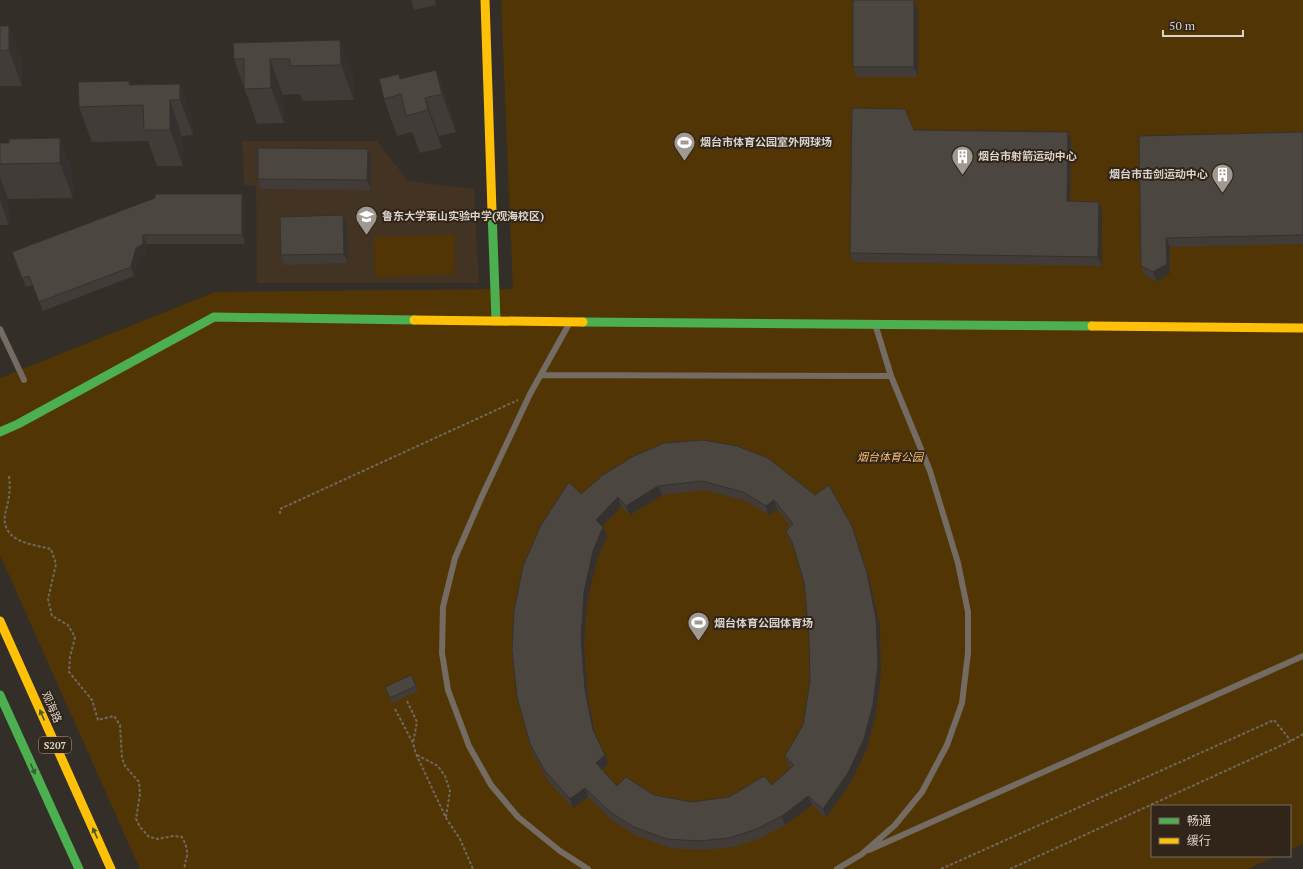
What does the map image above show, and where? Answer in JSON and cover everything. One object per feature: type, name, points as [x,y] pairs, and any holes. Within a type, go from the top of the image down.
[{"type":"street","points":[[485,0],[496,321]]},
{"type":"street","points":[[0,432],[18,424],[214,317],[569,322],[1303,328]]},
{"type":"street","name":"观海路","points":[[0,621],[110,869]]},
{"type":"street","name":"S207","points":[[0,695],[79,869]]},
{"type":"lane","points":[[569,322],[530,394],[482,496],[455,558],[443,607],[442,653],[448,690],[469,746],[491,785],[518,817],[560,851],[588,869]]},
{"type":"lane","points":[[862,854],[895,825],[922,792],[947,745],[962,703],[968,653],[968,612],[958,563],[930,471],[891,376],[875,325]]},
{"type":"lane","points":[[0,329],[24,380]]},
{"type":"lane","points":[[540,375],[891,376]]},
{"type":"lane","points":[[837,869],[862,854],[1303,656]]},
{"type":"path","points":[[280,514],[280,509],[530,394]]},
{"type":"path","points":[[9,476],[9,501],[4,522],[6,529],[10,536],[23,542],[51,549],[56,564],[48,599],[52,616],[68,625],[74,637],[69,672],[92,700],[98,720],[114,716],[120,725],[122,758],[125,766],[139,782],[140,794],[136,819],[140,827],[150,837],[158,839],[174,836],[182,837],[187,846],[187,856],[184,869]]},
{"type":"path","points":[[407,701],[417,722],[413,743]]},
{"type":"path","points":[[395,709],[413,743],[416,754],[446,818],[460,839],[473,869]]},
{"type":"path","points":[[941,869],[1274,720],[1291,741]]},
{"type":"path","points":[[1010,869],[1291,741],[1303,734]]},
{"type":"path","points":[[416,754],[438,766],[444,776],[450,791],[446,818]]},
{"type":"shaded area","name":"鲁东大学莱山实验中学(观海校区)","points":[[242,141],[377,141],[408,181],[474,189],[479,283],[257,283],[256,186],[244,185]]},
{"type":"green space","name":"烟台体育公园","points":[[501,0],[1303,0],[1303,844],[1291,850],[1291,805],[1151,805],[1151,857],[1274,857],[1248,869],[140,869],[0,555],[0,378],[215,292],[513,289]]},
{"type":"green space","points":[[454,235],[455,274],[375,277],[374,237]]},
{"type":"building","points":[[853,0],[914,0],[914,67],[853,67]]},
{"type":"building","points":[[0,26],[9,26],[9,50],[0,51]]},
{"type":"building","points":[[340,40],[341,65],[290,66],[290,59],[270,59],[271,88],[244,89],[244,59],[234,59],[233,43]]},
{"type":"building","points":[[436,70],[442,94],[425,98],[428,110],[406,116],[401,94],[384,99],[379,79],[399,74],[400,79]]},
{"type":"building","points":[[129,81],[129,85],[180,84],[180,100],[170,100],[170,130],[144,130],[143,105],[79,107],[78,82]]},
{"type":"building","name":"烟台市射箭运动中心","points":[[852,108],[905,109],[914,130],[1068,132],[1067,201],[1099,202],[1098,257],[850,253]]},
{"type":"building","name":"烟台市击剑运动中心","points":[[1303,132],[1303,235],[1166,238],[1167,264],[1153,272],[1141,266],[1139,136]]},
{"type":"building","points":[[60,138],[60,163],[0,164],[0,143],[9,143],[9,139]]},
{"type":"building","points":[[258,148],[368,149],[367,180],[258,179]]},
{"type":"building","points":[[155,194],[242,194],[242,235],[143,235],[143,244],[136,248],[131,267],[39,302],[29,276],[22,278],[12,252],[155,198]]},
{"type":"building","points":[[343,215],[344,254],[281,255],[280,217]]},
{"type":"building","points":[[703,440],[737,446],[768,458],[815,495],[829,485],[852,526],[867,573],[876,618],[878,665],[873,705],[864,739],[848,773],[823,809],[808,796],[782,816],[757,829],[729,838],[699,841],[667,839],[634,827],[610,812],[585,788],[570,799],[545,771],[530,744],[517,697],[512,650],[514,611],[523,566],[541,525],[569,482],[581,494],[603,475],[632,457],[664,443]],"holes":[[[702,481],[743,492],[766,506],[774,500],[793,524],[786,531],[792,542],[804,582],[809,638],[810,681],[803,725],[785,756],[794,765],[772,785],[764,776],[729,797],[692,802],[654,795],[626,777],[617,786],[596,763],[605,755],[593,730],[585,689],[581,638],[584,592],[593,551],[603,527],[596,520],[618,497],[626,506],[658,486]]]},
{"type":"building","points":[[411,675],[416,686],[390,698],[385,687]]},
{"type":"traffic: fast","points":[[492,211],[496,321]]},
{"type":"traffic: fast","points":[[0,432],[18,424],[214,317],[414,320]]},
{"type":"traffic: fast","points":[[583,322],[1092,326]]},
{"type":"traffic: fast","points":[[0,695],[79,869]]},
{"type":"traffic: slow","points":[[485,0],[492,211]]},
{"type":"traffic: slow","points":[[414,320],[583,322]]},
{"type":"traffic: slow","points":[[1092,326],[1303,328]]},
{"type":"traffic: slow","points":[[0,621],[111,869]]},
{"type":"place","name":"烟台市体育公园室外网球场","points":[[684,162]]},
{"type":"place","name":"烟台市射箭运动中心","points":[[962,176]]},
{"type":"place","name":"烟台市击剑运动中心","points":[[1223,194]]},
{"type":"place","name":"鲁东大学莱山实验中学(观海校区)","points":[[367,236]]},
{"type":"place","name":"烟台体育公园体育场","points":[[698,642]]}]
